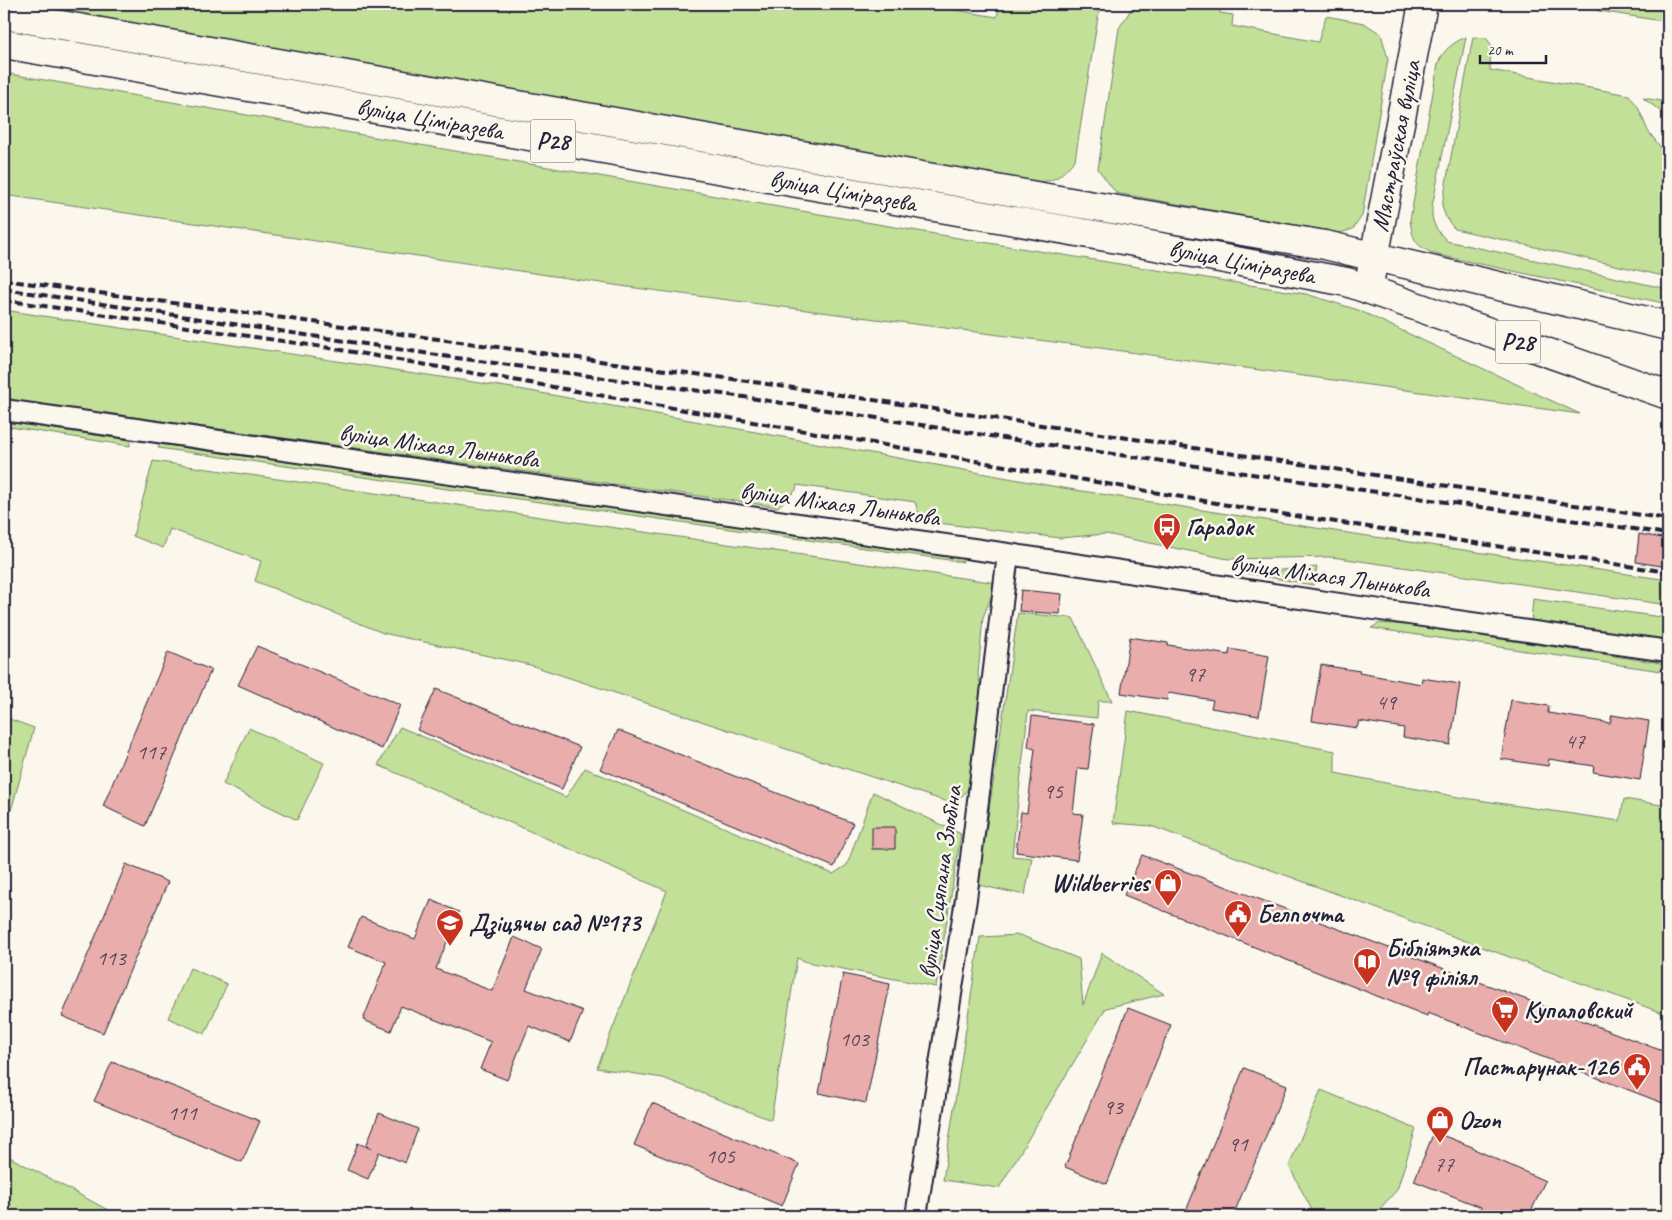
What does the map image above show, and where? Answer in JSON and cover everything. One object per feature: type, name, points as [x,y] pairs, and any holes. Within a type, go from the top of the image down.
[{"type":"main road","points":[[18,4],[42,21],[36,50]]},
{"type":"main road","name":"Мястраўская вуліца","points":[[1368,289],[1376,256],[1423,4]]},
{"type":"main road","name":"вуліца Ціміразева","points":[[4,15],[1325,245],[1668,326]]},
{"type":"main road","name":"вуліца Ціміразева","points":[[4,44],[1129,241],[1347,282],[1668,395]]},
{"type":"street","name":"вуліца Міхася Лынькова","points":[[4,410],[1668,651]]},
{"type":"street","name":"вуліца Сцяпана Злобіна","points":[[916,1216],[966,899],[1008,554]]},
{"type":"green space","points":[[39,4],[920,4],[997,17],[1000,4],[1100,4],[1075,160],[1057,177],[1048,181],[1033,182],[47,9]]},
{"type":"green space","points":[[1141,4],[1221,4],[1220,13],[1233,15],[1232,26],[1318,42],[1326,16],[1364,23],[1381,34],[1388,59],[1362,216],[1353,229],[1340,233],[1116,193],[1098,169],[1119,28],[1130,11]]},
{"type":"green space","points":[[1589,4],[1641,4],[1668,9],[1668,22],[1599,11]]},
{"type":"green space","points":[[1466,37],[1432,207],[1432,218],[1437,229],[1447,241],[1668,289],[1668,304],[1438,255],[1417,243],[1410,220],[1438,64],[1449,48]]},
{"type":"green space","points":[[1473,37],[1486,38],[1491,44],[1490,70],[1629,95],[1638,107],[1648,131],[1668,157],[1668,277],[1455,229],[1450,224],[1442,205]]},
{"type":"green space","points":[[4,73],[964,239],[1306,294],[1358,310],[1580,414],[1100,348],[628,287],[4,195]]},
{"type":"green space","points":[[1643,98],[1668,102],[1668,117]]},
{"type":"green space","points":[[4,310],[519,389],[1063,488],[1341,532],[1668,580],[1668,605],[1332,557],[1228,559],[1106,534],[1060,538],[921,521],[915,502],[797,485],[796,490],[778,507],[4,399]]},
{"type":"green space","points":[[6,422],[130,440],[130,446],[4,426]]},
{"type":"green space","points":[[160,444],[961,557],[963,562],[158,448]]},
{"type":"green space","points":[[153,461],[997,583],[983,617],[978,675],[982,690],[969,788],[962,796],[948,802],[530,665],[383,633],[255,581],[261,561],[170,529],[163,548],[133,536]]},
{"type":"green space","points":[[1317,567],[1313,585],[1245,573]]},
{"type":"green space","points":[[1533,599],[1668,618],[1668,640],[1531,621]]},
{"type":"green space","points":[[1018,613],[1073,618],[1112,701],[1098,701],[1097,718],[1028,711],[1012,856],[1032,858],[1025,895],[978,885]]},
{"type":"green space","points":[[1380,623],[1406,625],[1668,664],[1668,672],[1371,628]]},
{"type":"green space","points":[[1128,711],[1335,751],[1335,773],[1458,797],[1620,821],[1624,799],[1668,806],[1668,1015],[1151,826],[1113,823]]},
{"type":"green space","points":[[4,717],[34,728],[4,836]]},
{"type":"green space","points":[[400,727],[566,797],[585,768],[833,874],[847,865],[873,792],[961,834],[936,987],[807,962],[797,958],[771,1120],[663,1078],[597,1068],[667,891],[378,765]]},
{"type":"green space","points":[[249,728],[324,763],[297,820],[223,784]]},
{"type":"green space","points":[[1020,935],[1079,959],[1083,1005],[1102,953],[1164,994],[1106,1008],[999,1188],[943,1180],[980,937]]},
{"type":"green space","points":[[190,968],[227,984],[205,1034],[168,1018]]},
{"type":"green space","points":[[1321,1090],[1416,1129],[1397,1190],[1373,1216],[1315,1216],[1289,1166]]},
{"type":"green space","points":[[4,1154],[119,1216],[4,1216]]},
{"type":"building","points":[[1639,534],[1668,539],[1668,567],[1636,562]]},
{"type":"building","points":[[1021,590],[1062,594],[1060,614],[1019,611]]},
{"type":"building","points":[[1130,637],[1229,655],[1230,649],[1269,656],[1259,716],[1211,708],[1213,700],[1168,693],[1167,700],[1121,693]]},
{"type":"building","points":[[257,646],[400,705],[382,749],[238,685]]},
{"type":"building","points":[[168,652],[211,670],[145,826],[103,806]]},
{"type":"building","points":[[1321,665],[1421,684],[1422,678],[1460,684],[1450,745],[1403,737],[1404,728],[1359,721],[1357,728],[1312,721]]},
{"type":"building","points":[[436,689],[580,747],[562,789],[417,730]]},
{"type":"building","points":[[1511,700],[1549,706],[1548,713],[1610,723],[1612,715],[1649,721],[1640,780],[1593,772],[1594,766],[1549,759],[1548,766],[1501,759]]},
{"type":"building","points":[[1032,716],[1094,724],[1088,769],[1078,768],[1073,813],[1083,814],[1077,860],[1016,852],[1021,812],[1027,813],[1035,749],[1028,747]]},
{"type":"building","points":[[618,730],[853,823],[834,867],[600,769]]},
{"type":"building","points":[[872,827],[895,827],[895,849],[872,849]]},
{"type":"building","points":[[1142,855],[1668,1053],[1668,1105],[1428,1013],[1427,1016],[1124,895]]},
{"type":"building","points":[[126,864],[168,882],[103,1033],[62,1016]]},
{"type":"building","points":[[431,900],[459,912],[436,969],[492,991],[514,937],[542,949],[526,989],[583,1011],[570,1042],[529,1026],[507,1080],[480,1069],[491,1042],[401,1006],[391,1031],[363,1020],[386,962],[348,947],[361,917],[415,939]]},
{"type":"building","points":[[843,974],[890,984],[866,1103],[819,1093]]},
{"type":"building","points":[[1128,1008],[1171,1025],[1107,1184],[1065,1167]]},
{"type":"building","points":[[112,1062],[260,1121],[242,1162],[94,1101]]},
{"type":"building","points":[[1244,1068],[1287,1085],[1233,1216],[1184,1216]]},
{"type":"building","points":[[652,1103],[799,1164],[782,1206],[634,1145]]},
{"type":"building","points":[[379,1113],[418,1129],[405,1163],[379,1152],[368,1179],[347,1170],[358,1143],[372,1149],[366,1146]]},
{"type":"building","points":[[1434,1132],[1475,1148],[1545,1181],[1529,1216],[1477,1216],[1481,1207],[1414,1181]]},
{"type":"railway","points":[[4,280],[747,381],[1668,519]]},
{"type":"railway","points":[[4,289],[450,357],[744,397],[1016,440],[1668,534]]},
{"type":"railway","points":[[4,300],[330,348],[1256,510],[1668,572]]},
{"type":"place","name":"Гарадок","points":[[1167,551]]},
{"type":"place","name":"Wildberries","points":[[1168,907]]},
{"type":"place","name":"Белпочта","points":[[1238,938]]},
{"type":"place","name":"Дзіцячы сад №173","points":[[450,947]]},
{"type":"place","name":"Бібліятэка №9 філіял","points":[[1367,986]]},
{"type":"place","name":"Купаловский","points":[[1505,1034]]},
{"type":"place","name":"Пастарунак-126","points":[[1637,1091]]},
{"type":"place","name":"Ozon","points":[[1440,1144]]}]
